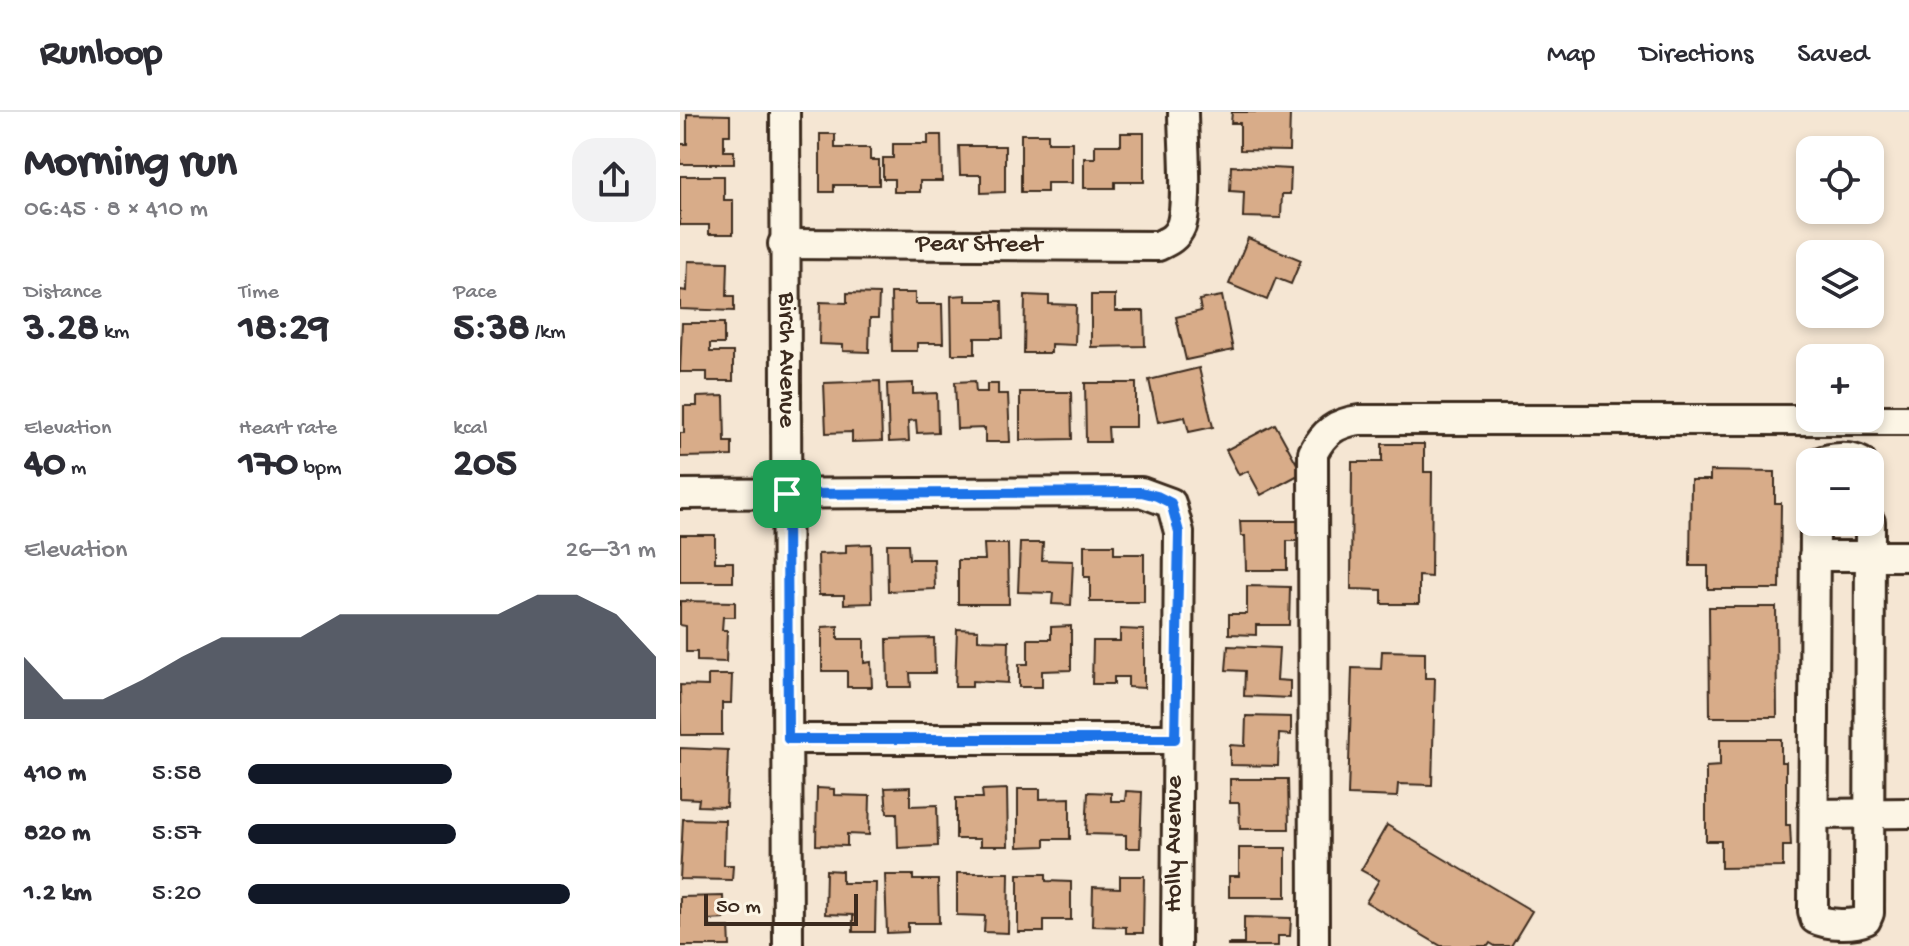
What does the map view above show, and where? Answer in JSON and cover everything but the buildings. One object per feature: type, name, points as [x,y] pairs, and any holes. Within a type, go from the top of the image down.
[{"type":"street","name":"Birch Avenue","points":[[785,112],[783,244],[788,946]]},
{"type":"street","name":"Pear Street","points":[[783,244],[1158,246],[1173,240],[1181,226],[1184,208],[1183,112]]},
{"type":"street","points":[[1314,946],[1313,453],[1321,437],[1340,422],[1359,420],[1909,420]]},
{"type":"street","name":"Holly Avenue","points":[[787,494],[1141,492],[1171,503],[1179,532],[1175,739],[1176,946]]},
{"type":"street","points":[[680,494],[787,494]]},
{"type":"street","points":[[1815,536],[1815,919],[1821,922],[1859,923],[1866,920],[1869,913],[1870,536]]},
{"type":"street","points":[[1814,556],[1909,556]]},
{"type":"street","points":[[788,739],[1175,739]]},
{"type":"street","points":[[1814,814],[1909,813]]},
{"type":"route","points":[[1141,492],[1171,503],[1179,532],[1175,739],[788,739],[787,494],[1141,492]]}]
